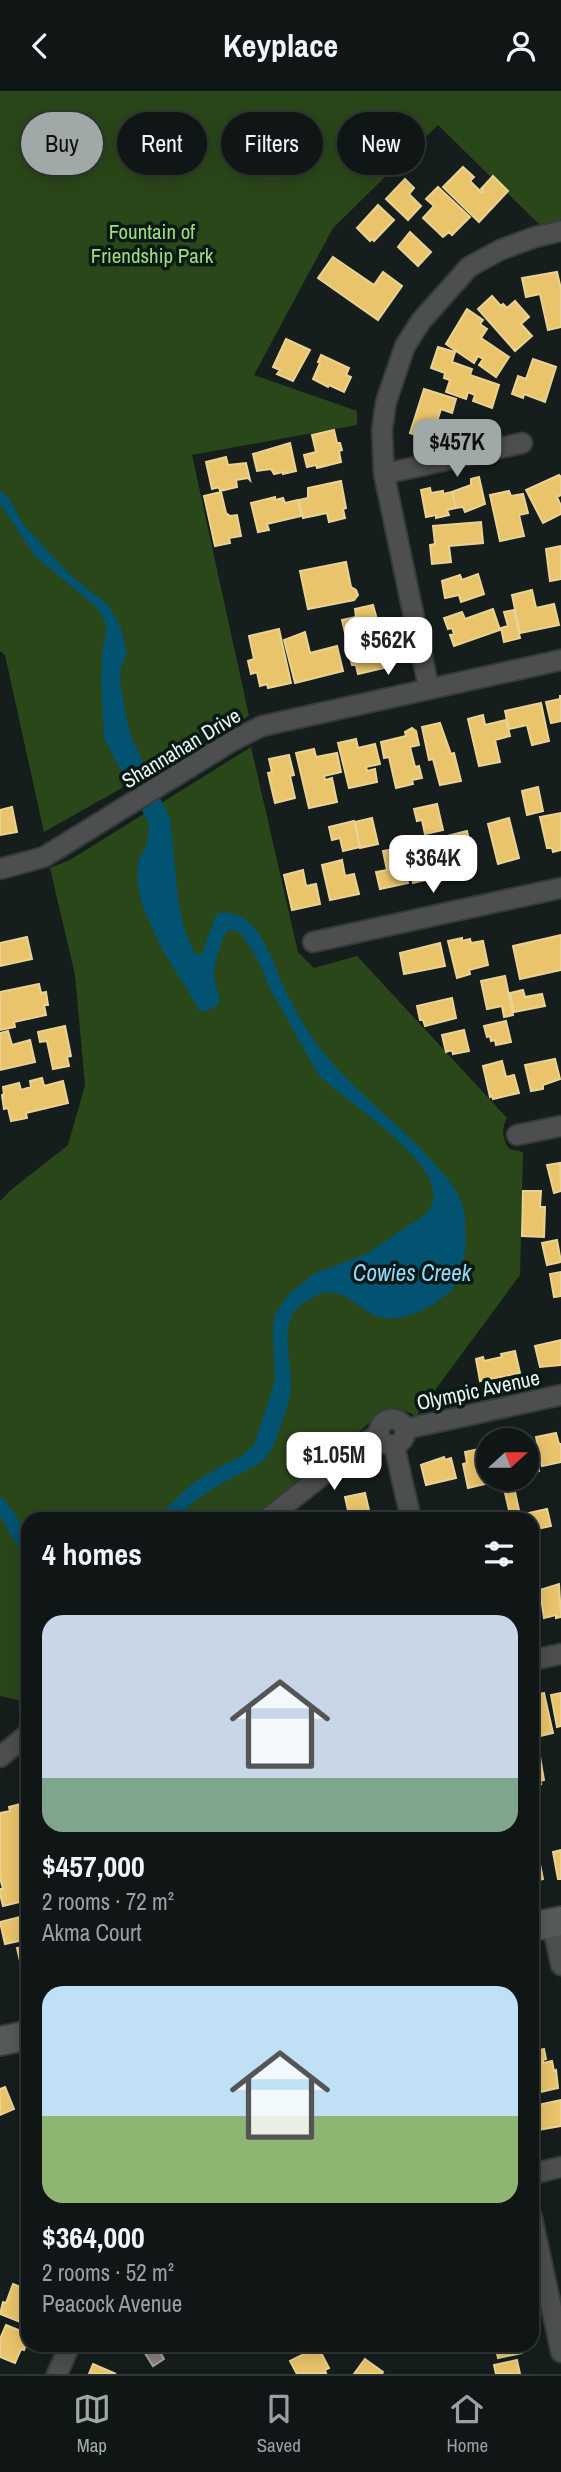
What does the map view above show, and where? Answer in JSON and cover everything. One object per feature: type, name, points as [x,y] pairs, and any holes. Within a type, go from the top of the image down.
[{"type":"main road","points":[[0,2041],[21,2036]]},
{"type":"street","points":[[429,689],[384,474],[382,430],[386,402],[405,347],[421,321],[469,267],[500,250],[561,231]]},
{"type":"street","points":[[384,474],[522,443]]},
{"type":"street","name":"Shannahan Drive","points":[[0,869],[44,857],[232,741],[262,726],[561,660]]},
{"type":"street","points":[[313,942],[561,888]]},
{"type":"street","points":[[517,1135],[561,1126]]},
{"type":"street","name":"Olympic Avenue","points":[[393,1436],[561,1395]]},
{"type":"street","points":[[276,1512],[358,1447],[393,1436],[409,1512]]},
{"type":"street","points":[[539,1659],[561,1654]]},
{"type":"street","points":[[0,1758],[21,1740]]},
{"type":"street","points":[[548,1923],[561,1965]]},
{"type":"street","points":[[539,2172],[561,2167]]},
{"type":"street","points":[[539,2250],[561,2352]]},
{"type":"street","points":[[57,2374],[67,2352]]},
{"type":"green space","name":"Fountain of Friendship Park","points":[[0,91],[561,91],[561,224],[546,231],[438,125],[425,138],[425,112],[337,112],[337,175],[387,175],[333,228],[254,375],[357,411],[357,425],[192,455],[249,716],[44,832],[5,655],[0,651]]},
{"type":"green space","points":[[251,747],[298,952],[314,968],[357,956],[507,1118],[503,1130],[507,1145],[509,1149],[523,1152],[520,1275],[416,1416],[394,1409],[383,1411],[261,1512],[21,1512],[21,1701],[0,1696],[0,1201],[68,1145],[85,1085],[75,975],[50,868],[70,860]]},
{"type":"water","name":"Cowies Creek","points":[[0,490],[8,497],[23,524],[70,575],[109,606],[122,630],[127,654],[121,666],[120,681],[127,721],[133,741],[170,819],[179,906],[194,953],[201,955],[219,913],[233,914],[245,919],[263,941],[294,1007],[317,1044],[348,1080],[434,1163],[455,1189],[464,1212],[466,1239],[462,1273],[452,1289],[433,1304],[410,1315],[386,1318],[376,1316],[341,1295],[329,1292],[314,1297],[296,1309],[288,1329],[290,1394],[271,1450],[262,1462],[206,1493],[184,1512],[162,1512],[192,1484],[240,1457],[254,1445],[275,1381],[274,1316],[289,1294],[313,1274],[368,1253],[424,1215],[434,1199],[430,1180],[416,1160],[396,1139],[318,1074],[269,987],[260,964],[240,932],[228,930],[220,945],[214,975],[219,1004],[209,1010],[200,1011],[162,949],[143,908],[137,883],[139,859],[147,845],[149,824],[104,738],[101,679],[103,646],[107,631],[105,621],[96,607],[34,555],[0,503]]},
{"type":"water","points":[[0,1496],[21,1525],[21,1552],[0,1516]]},
{"type":"building: Homes","points":[[463,167],[474,177],[470,181],[482,193],[484,192],[481,189],[493,176],[508,191],[479,222],[443,187]]},
{"type":"building: Homes","points":[[405,179],[414,188],[409,194],[421,206],[408,220],[386,199]]},
{"type":"building: Homes","points":[[438,187],[470,217],[452,235],[449,232],[443,237],[423,218],[434,206],[426,199]]},
{"type":"building: Homes","points":[[378,205],[394,220],[374,241],[370,241],[357,228]]},
{"type":"building: Homes","points":[[410,232],[431,252],[418,266],[398,247]]},
{"type":"building: Homes","points":[[333,257],[374,285],[383,272],[402,286],[378,320],[318,278]]},
{"type":"building: Homes","points":[[557,272],[561,289],[561,327],[548,330],[540,294],[526,297],[522,278]]},
{"type":"building: Homes","points":[[492,296],[501,306],[503,304],[507,308],[515,301],[529,317],[521,324],[532,336],[515,351],[478,309]]},
{"type":"building: Homes","points":[[467,309],[483,320],[480,324],[487,329],[481,338],[509,357],[496,377],[479,365],[483,359],[478,356],[474,363],[446,344]]},
{"type":"building: Homes","points":[[286,339],[310,350],[293,381],[277,374],[280,370],[273,367]]},
{"type":"building: Homes","points":[[438,347],[455,352],[452,362],[472,369],[470,375],[499,385],[492,408],[473,401],[475,395],[468,392],[466,399],[446,392],[450,380],[444,378],[445,373],[431,368]]},
{"type":"building: Homes","points":[[321,355],[349,368],[346,375],[351,377],[344,392],[313,379]]},
{"type":"building: Homes","points":[[533,359],[556,367],[545,402],[524,394],[523,398],[512,394],[518,376],[526,379]]},
{"type":"building: Homes","points":[[424,389],[456,399],[452,413],[441,409],[432,437],[426,435],[425,438],[410,433]]},
{"type":"building: Homes","points":[[334,430],[342,450],[339,451],[341,462],[317,468],[316,465],[307,467],[304,455],[316,452],[312,435]]},
{"type":"building: Homes","points":[[290,443],[296,471],[274,474],[271,469],[257,471],[253,454]]},
{"type":"building: Homes","points":[[226,457],[228,465],[246,463],[250,480],[236,480],[237,487],[220,491],[219,487],[212,489],[206,462]]},
{"type":"building: Homes","points":[[559,475],[561,495],[557,497],[561,514],[543,523],[526,490]]},
{"type":"building: Homes","points":[[479,477],[485,504],[465,512],[463,507],[456,508],[452,492],[471,485],[471,479]]},
{"type":"building: Homes","points":[[341,481],[345,518],[329,522],[327,513],[303,518],[299,500],[308,498],[308,488]]},
{"type":"building: Homes","points":[[430,488],[431,493],[452,492],[456,508],[447,510],[449,515],[426,517],[421,490]]},
{"type":"building: Homes","points":[[509,491],[511,496],[523,494],[528,513],[519,515],[524,536],[500,541],[490,495]]},
{"type":"building: Homes","points":[[221,492],[226,513],[230,516],[237,515],[241,536],[229,538],[230,543],[215,546],[204,496]]},
{"type":"building: Homes","points":[[275,497],[275,500],[283,498],[285,503],[298,500],[301,516],[267,524],[269,530],[258,532],[251,503]]},
{"type":"building: Homes","points":[[481,522],[483,543],[449,546],[451,562],[432,564],[430,545],[435,544],[433,526]]},
{"type":"building: Homes","points":[[561,546],[561,579],[550,581],[546,549]]},
{"type":"building: Homes","points":[[346,562],[351,587],[358,595],[354,600],[308,609],[300,571]]},
{"type":"building: Homes","points":[[478,574],[484,594],[461,602],[459,595],[445,598],[442,581],[460,575],[462,580]]},
{"type":"building: Homes","points":[[532,590],[536,608],[554,604],[559,625],[520,633],[512,595]]},
{"type":"building: Homes","points":[[373,605],[381,634],[351,641],[349,632],[345,633],[342,620],[356,617],[355,609]]},
{"type":"building: Homes","points":[[493,609],[500,630],[454,646],[450,635],[454,634],[452,628],[448,629],[444,618],[462,612],[465,619]]},
{"type":"building: Homes","points":[[514,610],[520,638],[504,642],[501,628],[508,626],[504,612]]},
{"type":"building: Homes","points":[[279,629],[291,683],[268,688],[267,684],[260,686],[257,672],[251,674],[248,661],[254,659],[249,636]]},
{"type":"building: Homes","points":[[305,632],[310,653],[337,646],[343,671],[295,683],[284,640]]},
{"type":"building: Homes","points":[[380,638],[388,667],[358,674],[349,653],[364,650],[362,642]]},
{"type":"building: Homes","points":[[560,696],[561,721],[551,723],[546,702],[560,699]]},
{"type":"building: Homes","points":[[541,703],[549,741],[532,745],[527,725],[509,729],[505,711]]},
{"type":"building: Homes","points":[[483,715],[485,725],[506,720],[510,736],[495,740],[500,762],[479,766],[468,719]]},
{"type":"building: Homes","points":[[440,723],[451,754],[454,753],[461,781],[440,785],[433,759],[429,760],[422,727]]},
{"type":"building: Homes","points":[[412,728],[416,731],[419,745],[410,747],[415,767],[419,766],[422,778],[412,780],[413,784],[396,788],[389,757],[384,758],[381,742],[406,736],[405,732]]},
{"type":"building: Homes","points":[[356,739],[358,748],[375,744],[380,764],[366,767],[367,771],[375,769],[377,782],[349,788],[338,743]]},
{"type":"building: Homes","points":[[314,749],[316,757],[337,753],[341,772],[324,776],[325,780],[332,778],[337,802],[309,808],[296,753]]},
{"type":"building: Homes","points":[[289,755],[294,775],[290,776],[295,798],[275,803],[268,773],[272,772],[269,759]]},
{"type":"building: Homes","points":[[538,787],[543,811],[527,815],[522,791]]},
{"type":"building: Homes","points":[[437,804],[443,830],[425,834],[422,820],[417,821],[414,809]]},
{"type":"building: Homes","points":[[12,807],[17,832],[0,835],[0,810]]},
{"type":"building: Homes","points":[[561,813],[561,850],[553,852],[552,848],[547,848],[540,817]]},
{"type":"building: Homes","points":[[372,818],[378,844],[360,848],[355,822]]},
{"type":"building: Homes","points":[[509,818],[519,858],[498,864],[488,824]]},
{"type":"building: Homes","points":[[354,821],[360,847],[343,851],[340,838],[332,840],[329,827]]},
{"type":"building: Homes","points":[[467,831],[475,867],[455,871],[447,836]]},
{"type":"building: Homes","points":[[424,842],[427,859],[437,857],[442,876],[413,883],[405,847]]},
{"type":"building: Homes","points":[[401,848],[408,883],[380,889],[376,872],[387,870],[383,851]]},
{"type":"building: Homes","points":[[342,860],[345,876],[354,874],[359,894],[330,900],[322,865]]},
{"type":"building: Homes","points":[[303,870],[306,886],[316,884],[320,904],[292,910],[284,875]]},
{"type":"building: Homes","points":[[561,935],[561,970],[520,979],[513,946]]},
{"type":"building: Homes","points":[[27,937],[32,959],[0,966],[0,943]]},
{"type":"building: Homes","points":[[462,938],[462,941],[470,939],[471,943],[483,941],[488,965],[469,970],[470,974],[457,978],[448,941]]},
{"type":"building: Homes","points":[[440,943],[445,966],[404,974],[400,953]]},
{"type":"building: Homes","points":[[505,976],[513,1015],[504,1017],[502,1006],[487,1009],[481,981]]},
{"type":"building: Homes","points":[[39,984],[41,993],[46,992],[46,1015],[14,1022],[15,1027],[0,1030],[0,992]]},
{"type":"building: Homes","points":[[523,990],[525,997],[542,994],[545,1006],[514,1012],[510,993]]},
{"type":"building: Homes","points":[[452,998],[456,1018],[425,1026],[423,1020],[420,1020],[417,1006]]},
{"type":"building: Homes","points":[[506,1021],[511,1042],[496,1045],[495,1040],[491,1041],[490,1036],[487,1037],[484,1026]]},
{"type":"building: Homes","points":[[65,1026],[71,1056],[67,1057],[69,1066],[53,1069],[47,1041],[40,1042],[38,1032]]},
{"type":"building: Homes","points":[[464,1030],[469,1051],[453,1054],[452,1050],[446,1052],[442,1035]]},
{"type":"building: Homes","points":[[8,1031],[12,1045],[30,1040],[35,1062],[0,1070],[0,1033]]},
{"type":"building: Homes","points":[[555,1059],[560,1079],[543,1085],[543,1089],[531,1091],[525,1065]]},
{"type":"building: Homes","points":[[502,1061],[506,1077],[514,1075],[519,1093],[493,1099],[490,1097],[483,1066]]},
{"type":"building: Homes","points":[[42,1078],[44,1086],[63,1081],[68,1103],[26,1113],[27,1118],[11,1121],[8,1108],[4,1109],[3,1087],[19,1083],[21,1090],[31,1087],[30,1081]]},
{"type":"building: Homes","points":[[560,1163],[561,1191],[554,1193],[547,1165]]},
{"type":"building: Homes","points":[[523,1191],[541,1191],[540,1207],[545,1207],[544,1237],[522,1236]]},
{"type":"building: Homes","points":[[557,1240],[561,1262],[547,1265],[542,1243]]},
{"type":"building: Homes","points":[[561,1272],[561,1296],[554,1297],[550,1274]]},
{"type":"building: Homes","points":[[561,1340],[561,1365],[540,1367],[535,1346]]},
{"type":"building: Homes","points":[[515,1351],[520,1373],[480,1381],[476,1359],[483,1357],[484,1361]]},
{"type":"building: Homes","points":[[556,1433],[561,1444],[561,1462],[542,1466],[539,1436]]},
{"type":"building: Homes","points":[[476,1450],[476,1486],[468,1488],[463,1464],[467,1463],[465,1452]]},
{"type":"building: Homes","points":[[444,1457],[445,1460],[451,1458],[456,1478],[426,1485],[421,1465]]},
{"type":"building: Homes","points":[[515,1492],[519,1512],[509,1512],[505,1493]]},
{"type":"building: Homes","points":[[365,1493],[369,1512],[348,1512],[345,1497]]},
{"type":"building: Homes","points":[[547,1509],[551,1526],[539,1529],[539,1512],[534,1512]]},
{"type":"building: Homes","points":[[559,1584],[561,1617],[556,1618],[556,1615],[544,1618],[540,1590]]},
{"type":"building: Homes","points":[[544,1693],[553,1733],[539,1736],[539,1694]]},
{"type":"building: Homes","points":[[561,1693],[561,1726],[557,1727],[551,1695]]},
{"type":"building: Homes","points":[[539,1757],[544,1780],[539,1784]]},
{"type":"building: Homes","points":[[21,1804],[21,1902],[3,1906],[0,1894],[0,1889],[3,1889],[0,1878],[0,1813],[10,1811],[9,1807]]},
{"type":"building: Homes","points":[[561,1850],[561,1879],[558,1879],[553,1852]]},
{"type":"building: Homes","points":[[539,1860],[543,1879],[539,1880]]},
{"type":"building: Homes","points":[[21,1917],[21,1941],[5,1944],[0,1922]]},
{"type":"building: Homes","points":[[21,1947],[21,1961],[20,1961],[17,1948]]},
{"type":"building: Homes","points":[[544,2049],[546,2059],[543,2063],[552,2061],[558,2088],[539,2092],[539,2050]]},
{"type":"building: Homes","points":[[5,2087],[14,2109],[0,2115],[0,2089]]},
{"type":"building: Homes","points":[[561,2100],[561,2126],[539,2130],[539,2105]]},
{"type":"building: Homes","points":[[13,2284],[21,2287],[21,2322],[0,2314],[3,2302],[6,2303]]},
{"type":"building: Homes","points":[[6,2325],[21,2331],[21,2349],[15,2363],[0,2357],[0,2339]]},
{"type":"building: Homes","points":[[308,2352],[321,2352],[329,2368],[325,2370],[326,2373],[297,2374],[290,2361]]},
{"type":"building: Homes","points":[[497,2352],[522,2353],[498,2358]]},
{"type":"building: Homes","points":[[365,2359],[383,2372],[382,2374],[354,2374]]},
{"type":"building: Homes","points":[[517,2360],[520,2374],[496,2374],[494,2365]]},
{"type":"building: Homes","points":[[93,2364],[116,2374],[89,2374]]},
{"type":"building: Industry","points":[[144,2352],[160,2352],[164,2359],[153,2366]]}]
